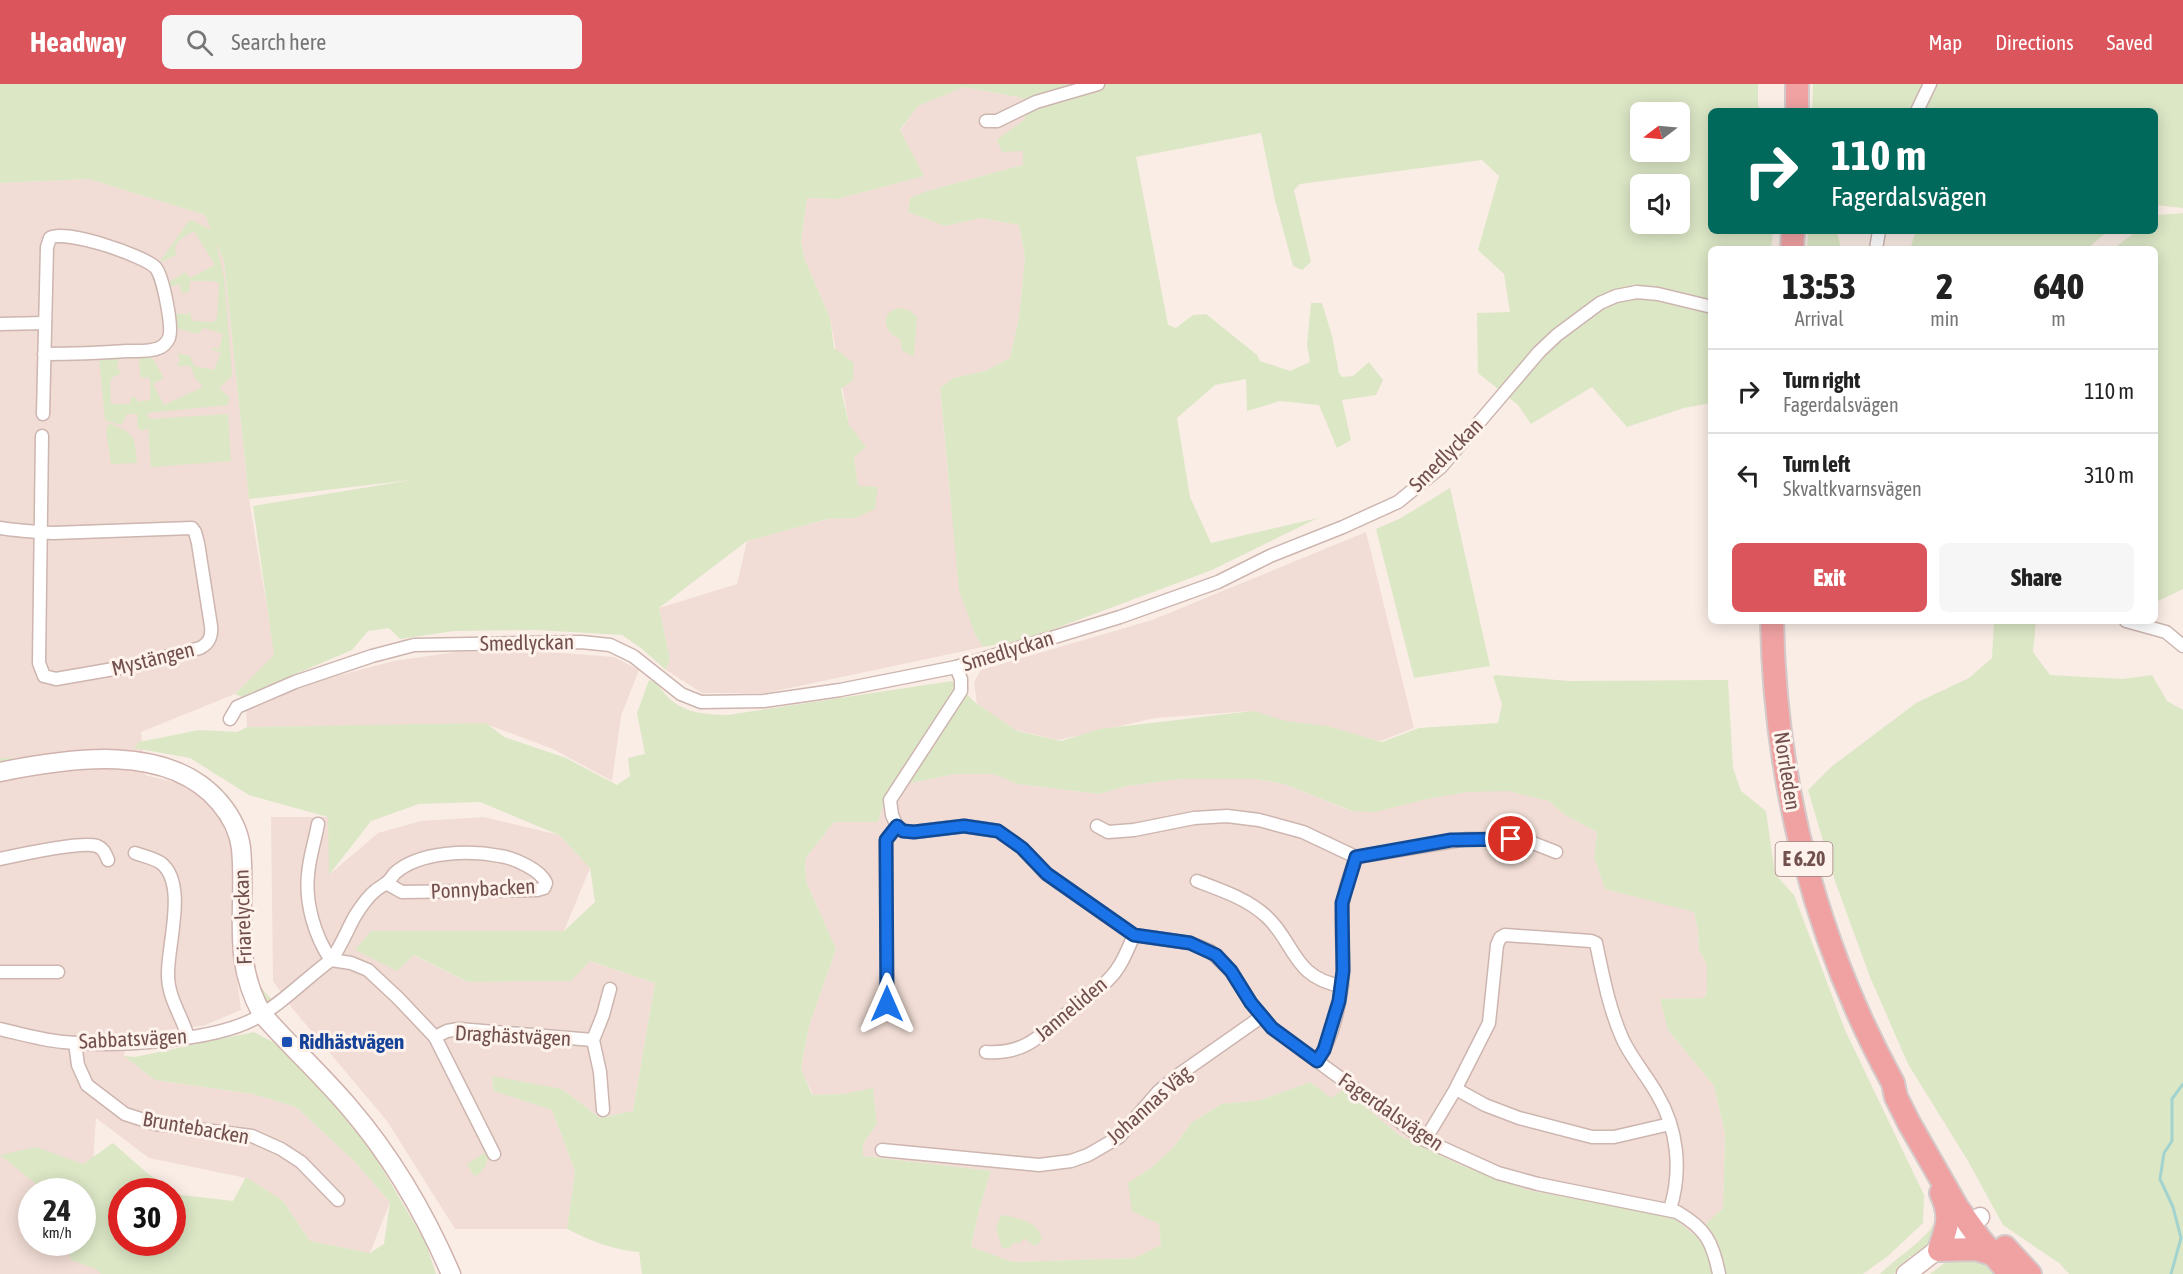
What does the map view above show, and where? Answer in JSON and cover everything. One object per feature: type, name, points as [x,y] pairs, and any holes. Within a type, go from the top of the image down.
[{"type":"highway","points":[[1797,84],[1797,108]]},
{"type":"highway","name":"Norrleden","points":[[1772,624],[1781,742],[1794,819],[1807,872],[1828,938],[1850,995],[1893,1083],[1896,1096],[1930,1161],[1975,1221],[1999,1241],[2030,1274]]},
{"type":"highway","name":"Norrleden","points":[[1893,1083],[1900,1089],[1992,1254],[2010,1274]]},
{"type":"highway","points":[[1930,1161],[1933,1176],[1947,1209],[1948,1221],[1939,1250],[1976,1249],[1992,1254]]},
{"type":"street","points":[[986,121],[997,121],[1036,102],[1098,84]]},
{"type":"street","points":[[1918,108],[1930,84]]},
{"type":"street","points":[[43,414],[44,354],[45,323],[46,247],[52,237],[64,236],[90,240],[148,262],[160,273],[170,331],[164,346],[140,351],[44,354]]},
{"type":"street","name":"Smedlyckan","points":[[230,718],[237,707],[295,682],[380,653],[414,645],[581,642],[610,645],[633,656],[692,700],[723,703],[765,701],[840,690],[956,667],[1120,617],[1218,582],[1270,556],[1398,502],[1441,467],[1539,352],[1557,335],[1600,303],[1616,296],[1637,292],[1658,294],[1708,306]]},
{"type":"street","points":[[0,324],[45,323]]},
{"type":"street","name":"Mystängen","points":[[0,528],[40,532],[192,528],[200,552],[212,636],[200,648],[130,666],[56,679],[46,677],[39,663],[40,532],[42,435]]},
{"type":"street","points":[[2137,624],[2166,632],[2183,646]]},
{"type":"street","points":[[887,1004],[886,840],[897,826],[892,815],[890,800],[961,691],[961,679],[956,667]]},
{"type":"street","name":"Friarelyckan","points":[[0,772],[73,760],[127,761],[167,768],[195,781],[213,796],[232,822],[240,846],[243,957],[246,978],[253,998],[262,1014],[349,1107],[378,1143],[429,1224],[451,1274]]},
{"type":"street","points":[[1097,825],[1108,832],[1134,830],[1194,818],[1227,816],[1259,820],[1303,832],[1356,857],[1467,839],[1511,839],[1533,843],[1556,852]]},
{"type":"street","points":[[318,824],[308,875],[309,899],[322,948],[331,960],[351,963],[368,970],[435,1037],[494,1154]]},
{"type":"street","name":"Fagerdalsvägen","points":[[897,826],[903,831],[914,832],[964,826],[998,831],[1022,848],[1047,874],[1134,935],[1190,943],[1210,951],[1231,971],[1272,1028],[1425,1140],[1498,1173],[1538,1184],[1670,1209],[1695,1222],[1706,1235],[1717,1260],[1719,1274]]},
{"type":"street","points":[[0,859],[75,846],[94,845],[103,849],[108,860]]},
{"type":"street","name":"Ponnybacken","points":[[331,960],[341,946],[355,917],[373,892],[386,884],[396,872],[414,862],[455,852],[481,852],[516,861],[538,873],[546,883],[544,888],[537,890],[402,892],[386,884]]},
{"type":"street","points":[[135,853],[161,863],[171,879],[175,902],[168,977],[173,1001],[188,1037]]},
{"type":"street","points":[[1317,1061],[1329,1037],[1341,986],[1343,971],[1342,903],[1356,857]]},
{"type":"street","points":[[1197,881],[1251,905],[1279,930],[1296,960],[1308,972],[1334,985],[1341,986]]},
{"type":"street","name":"Janneliden","points":[[986,1052],[1013,1051],[1037,1039],[1109,979],[1119,966],[1134,935]]},
{"type":"street","points":[[1425,1140],[1456,1089],[1489,1023],[1497,945],[1500,938],[1508,935],[1591,941],[1596,943],[1611,1012],[1625,1044],[1659,1097],[1670,1124],[1676,1153],[1677,1176],[1670,1209]]},
{"type":"street","points":[[262,1014],[331,960]]},
{"type":"street","points":[[0,972],[58,972]]},
{"type":"street","name":"Draghästvägen","points":[[603,1110],[600,1072],[593,1040],[610,989]]},
{"type":"street","name":"Sabbatsvägen","points":[[0,1029],[52,1041],[75,1043],[153,1041],[208,1035],[238,1026],[262,1014]]},
{"type":"street","name":"Johannas Väg","points":[[882,1150],[1039,1165],[1071,1161],[1088,1155],[1119,1137],[1159,1091],[1262,1017]]},
{"type":"street","name":"Draghästvägen","points":[[435,1037],[447,1031],[459,1029],[593,1040]]},
{"type":"street","name":"Bruntebacken","points":[[75,1043],[78,1065],[87,1085],[125,1114],[156,1124],[252,1136],[281,1149],[301,1162],[338,1200]]},
{"type":"street","points":[[1456,1089],[1485,1105],[1519,1118],[1592,1137],[1614,1137],[1670,1124]]},
{"type":"street","points":[[1906,1274],[1975,1221]]},
{"type":"shaded area","points":[[964,87],[1024,98],[1023,165],[927,191],[908,212],[945,226],[981,218],[1019,225],[1025,257],[1019,318],[1010,358],[985,371],[953,378],[940,388],[951,507],[975,634],[983,647],[766,693],[702,693],[666,670],[670,659],[659,608],[737,584],[747,541],[829,519],[855,518],[858,487],[854,457],[865,447],[849,425],[830,318],[805,260],[801,242],[807,198],[837,199],[924,176],[900,131],[918,106]]},
{"type":"shaded area","points":[[89,179],[205,215],[224,261],[249,499],[275,655],[235,694],[141,732],[145,775],[186,785],[201,796],[216,812],[232,848],[232,939],[241,1010],[203,1026],[128,1034],[124,1056],[155,1080],[253,1094],[296,1107],[354,1161],[390,1202],[370,1253],[310,1241],[283,1201],[246,1178],[149,1158],[96,1118],[92,1178],[18,1178],[18,1256],[91,1256],[104,1274],[0,1274],[0,183]]},
{"type":"shaded area","points":[[1366,532],[1414,728],[1380,741],[1325,727],[1285,722],[1252,711],[1155,718],[1058,740],[1015,730],[977,704],[974,682],[981,670],[1152,620]]},
{"type":"shaded area","points":[[538,651],[614,657],[639,670],[621,716],[612,781],[553,749],[486,724],[247,727],[246,707],[329,678],[394,661],[456,652]]},
{"type":"shaded area","points":[[954,774],[993,774],[1018,784],[1099,794],[1127,786],[1180,779],[1256,779],[1284,784],[1351,811],[1467,792],[1508,790],[1550,801],[1565,815],[1597,832],[1594,858],[1605,889],[1694,911],[1699,951],[1707,964],[1707,991],[1704,998],[1661,999],[1668,1030],[1714,1086],[1725,1134],[1723,1208],[1694,1235],[1671,1216],[1527,1190],[1456,1163],[1399,1135],[1344,1089],[1331,1099],[1310,1082],[1261,1100],[1221,1104],[1191,1123],[1173,1148],[1152,1167],[1128,1183],[1159,1224],[1161,1245],[1135,1258],[1013,1262],[971,1248],[979,1210],[991,1171],[863,1156],[863,1144],[877,1124],[873,1089],[844,1094],[813,1095],[801,1069],[809,1026],[836,949],[806,881],[805,859],[834,822],[878,822],[888,788]]},
{"type":"shaded area","points":[[271,817],[328,817],[330,874],[378,833],[421,821],[484,817],[559,835],[590,868],[564,931],[372,931],[413,955],[468,982],[589,961],[655,983],[633,1111],[600,1118],[562,1089],[492,1077],[493,1091],[552,1110],[575,1171],[567,1229],[455,1229],[387,1121],[292,1008],[273,981]]},
{"type":"green space","points":[[0,84],[1758,84],[1760,108],[1708,108],[1708,234],[1773,234],[1771,246],[1708,246],[1708,404],[1684,408],[1627,427],[1592,387],[1531,424],[1518,405],[1478,373],[1477,313],[1510,312],[1504,274],[1478,250],[1499,176],[1482,160],[1300,184],[1294,190],[1311,262],[1302,270],[1293,266],[1275,200],[1261,133],[1136,157],[1168,325],[1176,328],[1193,315],[1206,314],[1257,355],[1260,361],[1290,371],[1310,362],[1307,345],[1311,303],[1322,303],[1332,336],[1339,373],[1342,377],[1353,376],[1369,362],[1383,380],[1376,395],[1342,400],[1351,440],[1337,448],[1319,405],[1280,401],[1247,411],[1246,379],[1215,385],[1177,418],[1190,497],[1211,543],[1318,518],[1212,570],[1054,629],[1017,641],[983,647],[975,634],[959,590],[940,388],[953,378],[985,371],[1010,358],[1019,318],[1025,257],[1019,225],[981,218],[945,226],[908,212],[910,198],[927,191],[1023,165],[1023,151],[1002,152],[997,140],[1025,119],[1023,98],[964,87],[918,106],[900,130],[924,176],[837,199],[807,198],[801,242],[805,260],[830,318],[834,348],[854,363],[853,380],[841,389],[849,425],[866,447],[854,457],[858,486],[878,487],[875,509],[855,518],[828,519],[747,541],[659,608],[670,659],[666,670],[622,635],[537,630],[454,631],[400,639],[389,628],[368,631],[352,650],[242,697],[235,694],[274,655],[253,506],[412,480],[249,499],[224,261],[216,242],[224,277],[232,373],[231,377],[219,388],[229,397],[228,405],[147,413],[149,419],[228,414],[231,461],[151,467],[148,428],[143,431],[138,429],[137,414],[127,414],[121,425],[105,420],[99,358],[119,357],[117,369],[120,374],[114,376],[110,381],[111,404],[130,404],[131,397],[136,397],[138,402],[150,400],[150,378],[140,377],[139,355],[151,356],[164,378],[153,384],[164,405],[203,387],[190,366],[178,366],[177,363],[180,361],[177,353],[190,356],[194,366],[214,370],[221,352],[212,350],[213,347],[219,349],[223,334],[204,328],[198,334],[175,328],[172,314],[187,314],[190,311],[192,321],[214,322],[217,318],[219,283],[190,281],[189,292],[181,293],[180,284],[169,287],[168,283],[185,272],[190,278],[215,265],[194,231],[177,243],[176,255],[159,263],[191,220],[211,230],[205,215],[89,179],[0,183]]},
{"type":"green space","points":[[1813,84],[2183,84],[2183,208],[2158,205],[2158,108],[1812,108]]},
{"type":"green space","points":[[2183,213],[2183,589],[2158,601],[2158,246],[2117,246],[2133,234],[2158,234],[2158,215]]},
{"type":"green space","points":[[1808,234],[1838,234],[1840,246],[1807,246]]},
{"type":"green space","points":[[1915,234],[2104,234],[2090,246],[1911,246]]},
{"type":"green space","points":[[901,308],[917,317],[914,355],[912,356],[902,350],[900,339],[889,331],[887,326],[887,316],[890,312]]},
{"type":"green space","points":[[109,423],[129,433],[132,437],[137,463],[111,464],[106,432]]},
{"type":"green space","points":[[1450,488],[1490,666],[1414,678],[1376,529],[1401,518]]},
{"type":"green space","points":[[1994,624],[2036,624],[2033,652],[2050,675],[2123,679],[2152,675],[2167,701],[2183,710],[2183,1274],[2069,1274],[2059,1263],[2003,1225],[1968,1161],[1908,1064],[1870,977],[1835,881],[1808,790],[1831,767],[1916,703],[1969,678],[1992,658]]},
{"type":"green space","points":[[1493,676],[1570,681],[1728,680],[1733,768],[1741,791],[1766,811],[1775,874],[1794,895],[1845,1030],[1924,1195],[1923,1223],[1888,1256],[1863,1274],[642,1274],[639,1252],[602,1244],[567,1229],[575,1171],[552,1110],[493,1091],[492,1076],[562,1089],[600,1118],[633,1111],[655,983],[590,961],[571,981],[468,982],[414,955],[397,971],[355,950],[371,931],[564,931],[595,902],[590,868],[559,835],[480,802],[419,804],[371,821],[329,875],[328,817],[249,795],[190,758],[134,748],[139,742],[199,730],[237,732],[247,727],[486,723],[504,737],[566,758],[617,785],[630,776],[628,758],[645,754],[637,713],[649,680],[683,708],[712,714],[728,715],[952,681],[976,703],[1017,731],[1061,741],[1100,729],[1253,711],[1286,721],[1327,726],[1382,742],[1419,728],[1498,723],[1502,704]],"holes":[[[954,774],[993,774],[1018,784],[1099,794],[1127,786],[1180,779],[1256,779],[1284,784],[1352,811],[1375,812],[1467,792],[1508,791],[1549,801],[1565,815],[1597,832],[1594,858],[1605,889],[1694,912],[1699,951],[1707,964],[1707,992],[1704,998],[1660,999],[1668,1030],[1714,1086],[1725,1134],[1723,1208],[1694,1235],[1671,1216],[1527,1190],[1456,1163],[1399,1135],[1344,1089],[1331,1098],[1310,1082],[1261,1100],[1221,1104],[1191,1123],[1173,1148],[1152,1167],[1128,1183],[1132,1211],[1159,1224],[1161,1245],[1135,1258],[1013,1262],[971,1247],[991,1171],[863,1156],[863,1144],[877,1124],[873,1088],[844,1094],[812,1095],[801,1068],[809,1026],[836,949],[806,881],[805,859],[834,822],[878,822],[888,788]]]},
{"type":"green space","points":[[92,751],[143,755],[190,767],[210,779],[227,795],[240,816],[251,855],[251,939],[255,974],[261,987],[273,1001],[265,1002],[261,998],[251,972],[247,929],[247,846],[233,812],[216,790],[194,774],[170,763],[142,757],[84,755],[10,764],[0,763],[0,758]]},
{"type":"green space","points":[[254,1032],[284,1048],[360,1131],[426,1243],[436,1274],[101,1274],[96,1269],[71,1260],[70,1256],[96,1256],[96,1178],[29,1178],[0,1155],[36,1147],[83,1164],[113,1143],[155,1178],[108,1178],[108,1256],[186,1256],[186,1196],[233,1201],[246,1177],[283,1201],[310,1241],[370,1253],[384,1244],[390,1202],[354,1161],[296,1107],[253,1094],[155,1080],[124,1056],[135,1057]]},
{"type":"green space","points":[[488,1151],[484,1168],[474,1176],[467,1164]]},
{"type":"green space","points":[[1001,1215],[1031,1224],[1040,1233],[1042,1239],[1037,1245],[1033,1245],[1024,1238],[1019,1244],[1016,1242],[1009,1248],[1002,1248],[996,1228]]},
{"type":"green space","points":[[1937,1220],[1937,1240],[1911,1257],[1909,1256],[1909,1259],[1894,1274],[1880,1274],[1918,1242]]},
{"type":"green space","points":[[1968,1253],[2004,1274],[1930,1274],[1946,1262]]},
{"type":"waterway","points":[[2171,1274],[2181,1238],[2173,1207],[2160,1179],[2164,1153],[2172,1141],[2172,1099],[2183,1084]]},
{"type":"place","name":"Ridhästvägen","points":[[287,1042]]},
{"type":"route","points":[[887,1004],[886,840],[897,826],[903,831],[914,832],[964,826],[998,831],[1022,848],[1047,874],[1134,935],[1190,943],[1216,955],[1231,971],[1251,1003],[1272,1028],[1317,1061],[1329,1037],[1339,1001],[1343,971],[1342,903],[1356,857],[1375,856],[1451,840],[1511,839]]}]
